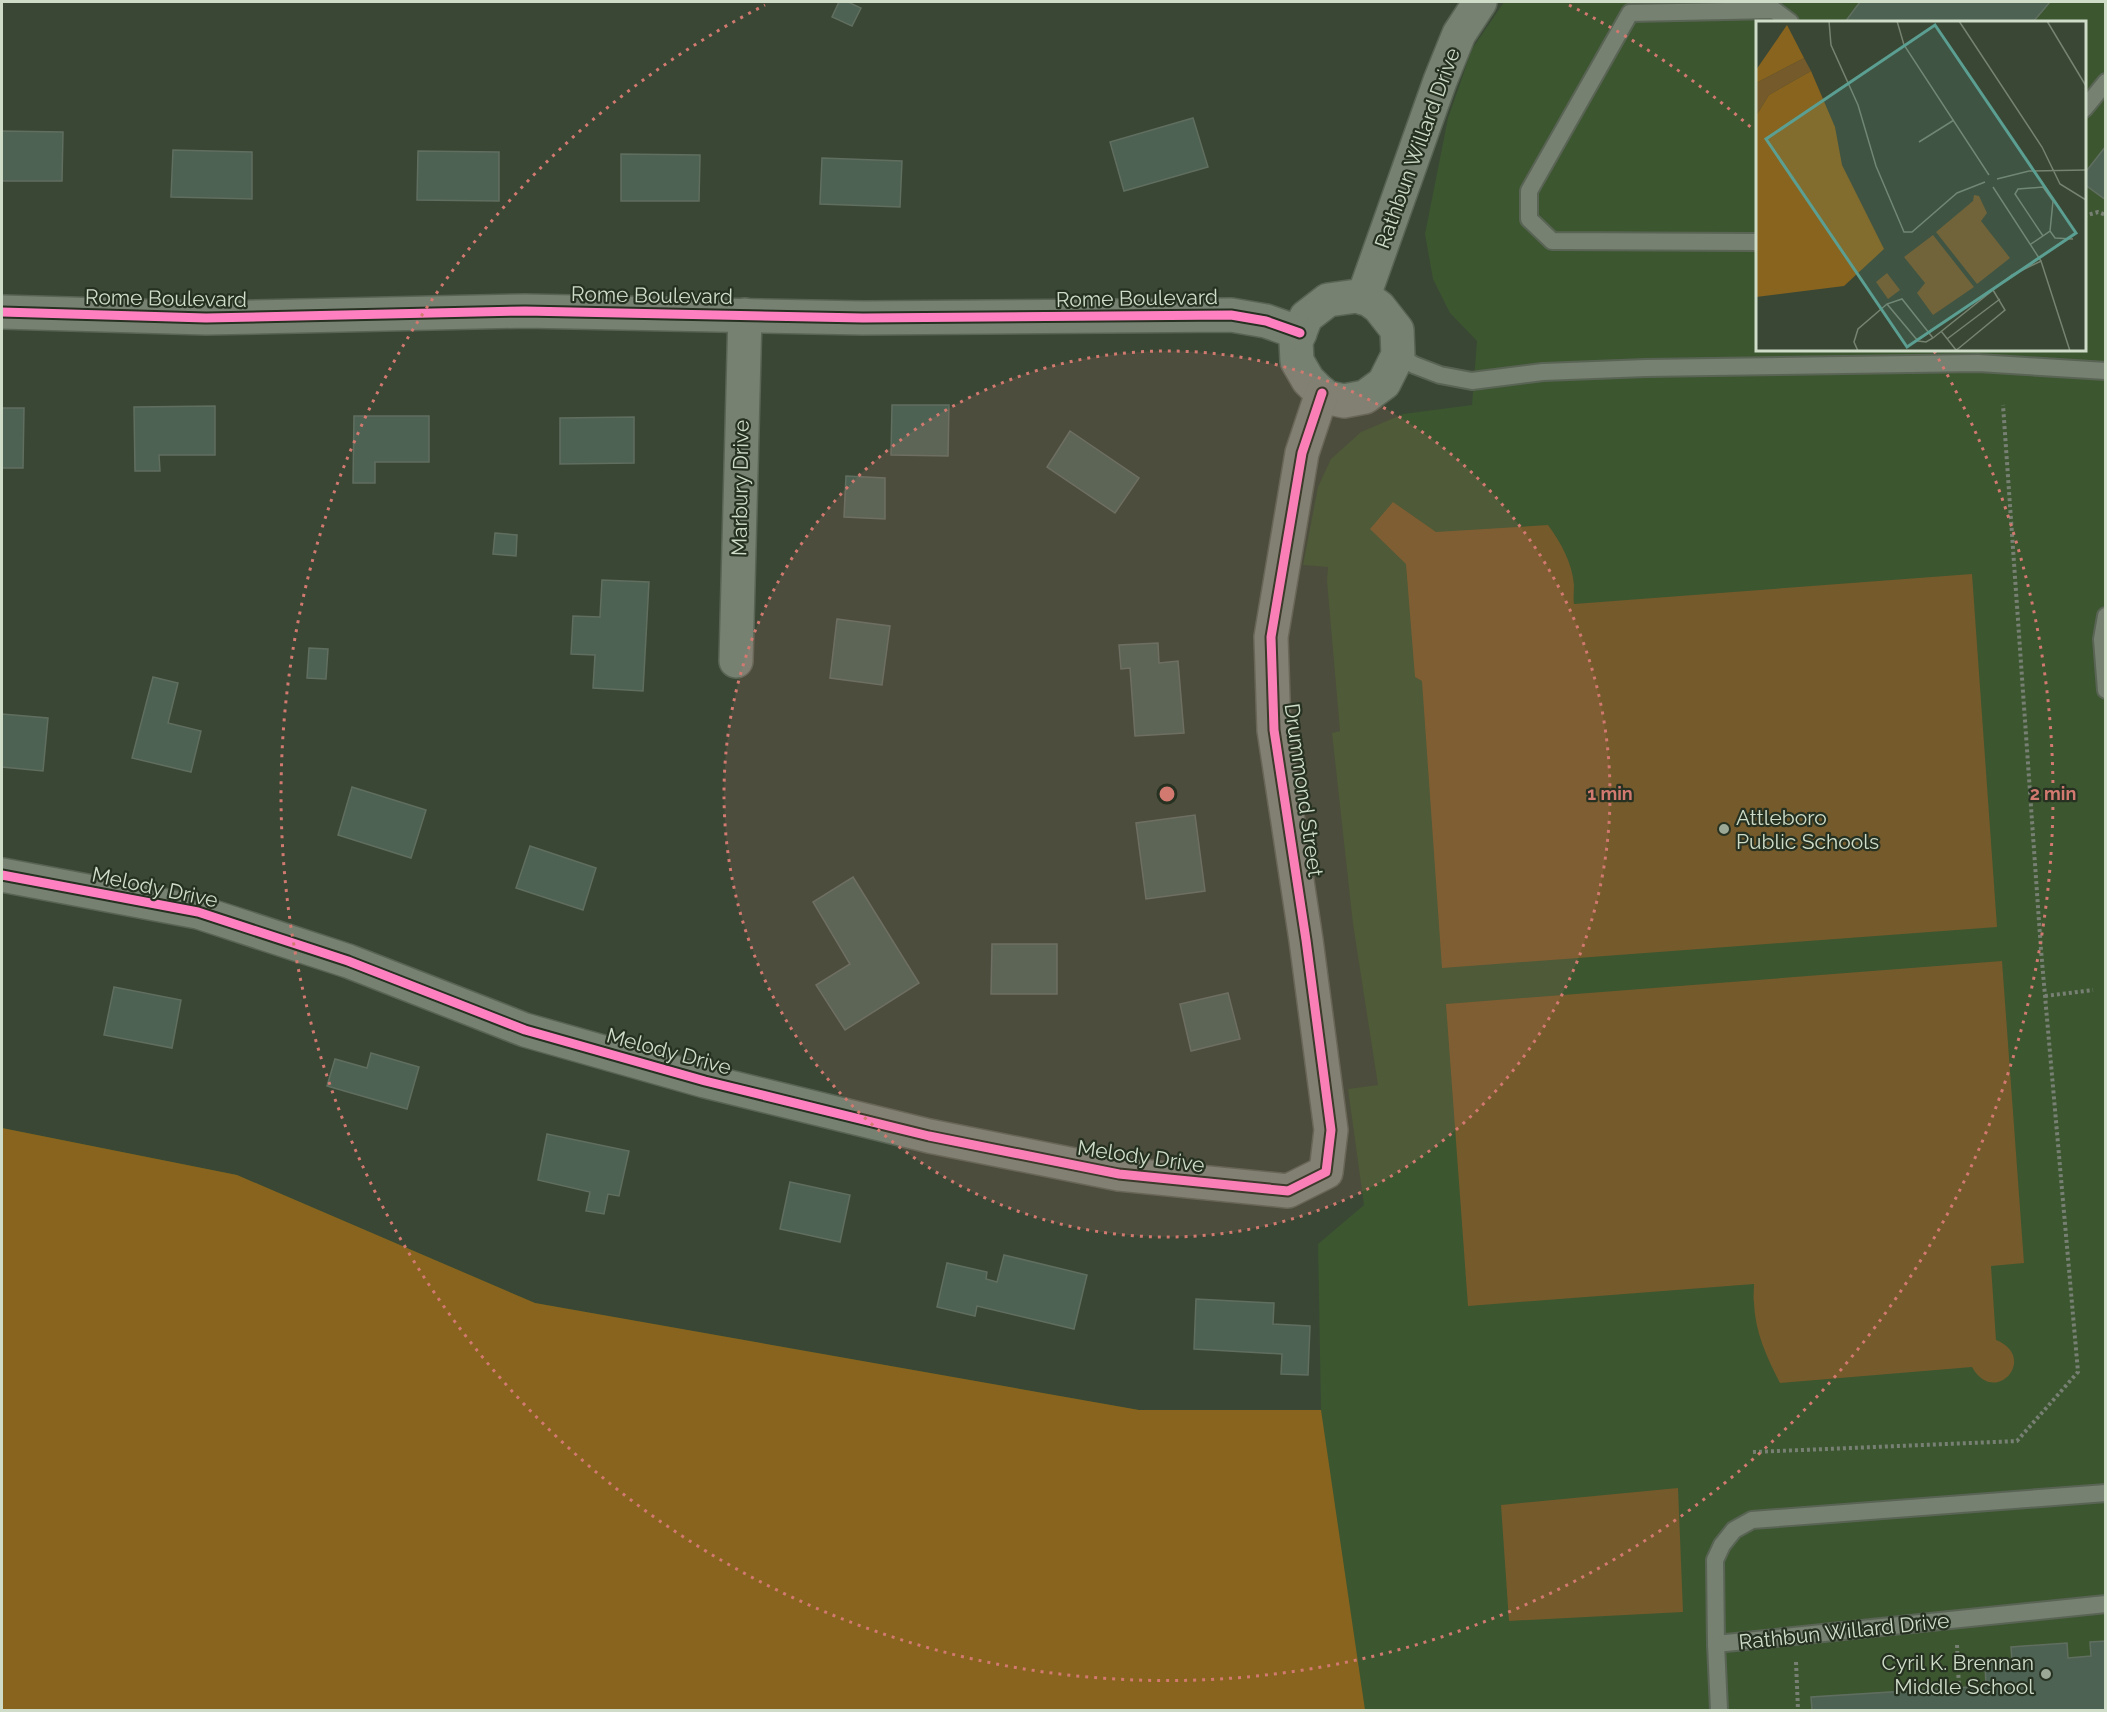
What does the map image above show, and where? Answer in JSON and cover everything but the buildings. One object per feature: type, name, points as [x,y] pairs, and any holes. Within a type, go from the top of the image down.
[{"type":"street","name":"Rathbun Willard Drive","points":[[1363,297],[1440,81],[1459,34],[1480,2]]},
{"type":"street","points":[[1363,297],[1379,307],[1396,330],[1398,355],[1384,383],[1365,397],[1344,400],[1325,397],[1308,380],[1297,361],[1296,342],[1306,317],[1328,300],[1363,297]]},
{"type":"street","name":"Rome Boulevard","points":[[2,312],[206,318],[525,311],[942,318],[1231,315],[1266,321],[1300,333]]},
{"type":"street","name":"Marbury Drive","points":[[736,661],[745,315]]},
{"type":"street","name":"Drummond Street","points":[[1322,393],[1302,453],[1271,637],[1274,730],[1306,940],[1331,1130],[1327,1159]]},
{"type":"street","name":"Melody Drive","points":[[2,875],[198,912],[348,961],[525,1030],[705,1081],[928,1136],[1119,1174],[1288,1191],[1326,1172],[1327,1159]]},
{"type":"lane","points":[[1756,242],[1551,241],[1528,219],[1529,191],[1630,13],[1774,10],[1789,21]]},
{"type":"lane","points":[[2086,108],[2106,82]]},
{"type":"lane","points":[[1398,355],[1414,365],[1440,375],[1472,381],[1543,372],[1978,356],[2106,371]]},
{"type":"lane","points":[[2106,616],[2102,639],[2106,690]]},
{"type":"lane","name":"Rathbun Willard Drive","points":[[2106,1493],[1752,1520],[1734,1530],[1722,1545],[1715,1560],[1716,1644],[2106,1604]]},
{"type":"lane","points":[[1716,1644],[1719,1710]]},
{"type":"path","points":[[2086,216],[2098,212],[2106,215]]},
{"type":"path","points":[[1753,1452],[2017,1441],[2078,1372],[2045,996],[2003,405]]},
{"type":"path","points":[[2045,996],[2093,990]]},
{"type":"path","points":[[1957,1645],[1959,1688]]},
{"type":"path","points":[[1796,1652],[1798,1710]]},
{"type":"shaded area","name":"Attleboro Public Schools","points":[[1504,2],[2105,2],[2105,1710],[2,1710],[2,1128],[237,1175],[535,1303],[1139,1410],[1321,1410],[1318,1244],[1364,1205],[1348,1089],[1378,1085],[1353,924],[1332,733],[1340,731],[1327,581],[1328,567],[1303,565],[1318,487],[1331,459],[1361,432],[1403,414],[1472,405],[1477,341],[1450,313],[1433,279],[1425,234],[1448,118],[1472,49]]},
{"type":"shaded area","points":[[1393,502],[1436,532],[1548,525],[1571,568],[1574,604],[1972,574],[1997,927],[1442,968],[1422,681],[1415,677],[1406,564],[1370,529]]},
{"type":"shaded area","points":[[2002,961],[2024,1263],[1991,1266],[1996,1340],[2008,1348],[2014,1357],[2009,1375],[2001,1381],[1991,1382],[1981,1378],[1972,1367],[1780,1383],[1759,1334],[1755,1314],[1754,1284],[1468,1306],[1446,1004]]},
{"type":"shaded area","points":[[2,1128],[237,1175],[535,1303],[1139,1410],[1321,1410],[1365,1710],[2,1710]]},
{"type":"shaded area","points":[[1678,1488],[1683,1612],[1509,1621],[1501,1505]]},
{"type":"cycle path","points":[[2,312],[206,318],[525,311],[863,318],[1231,315],[1266,321],[1300,333]]},
{"type":"cycle path","points":[[2,875],[198,912],[348,961],[525,1030],[705,1081],[929,1136],[1119,1174],[1288,1191],[1326,1172],[1331,1130],[1306,940],[1274,730],[1271,637],[1302,453],[1322,393]]},
{"type":"place","name":"Attleboro Public Schools","points":[[1724,829]]},
{"type":"place","name":"Cyril K. Brennan Middle School","points":[[2046,1674]]}]
